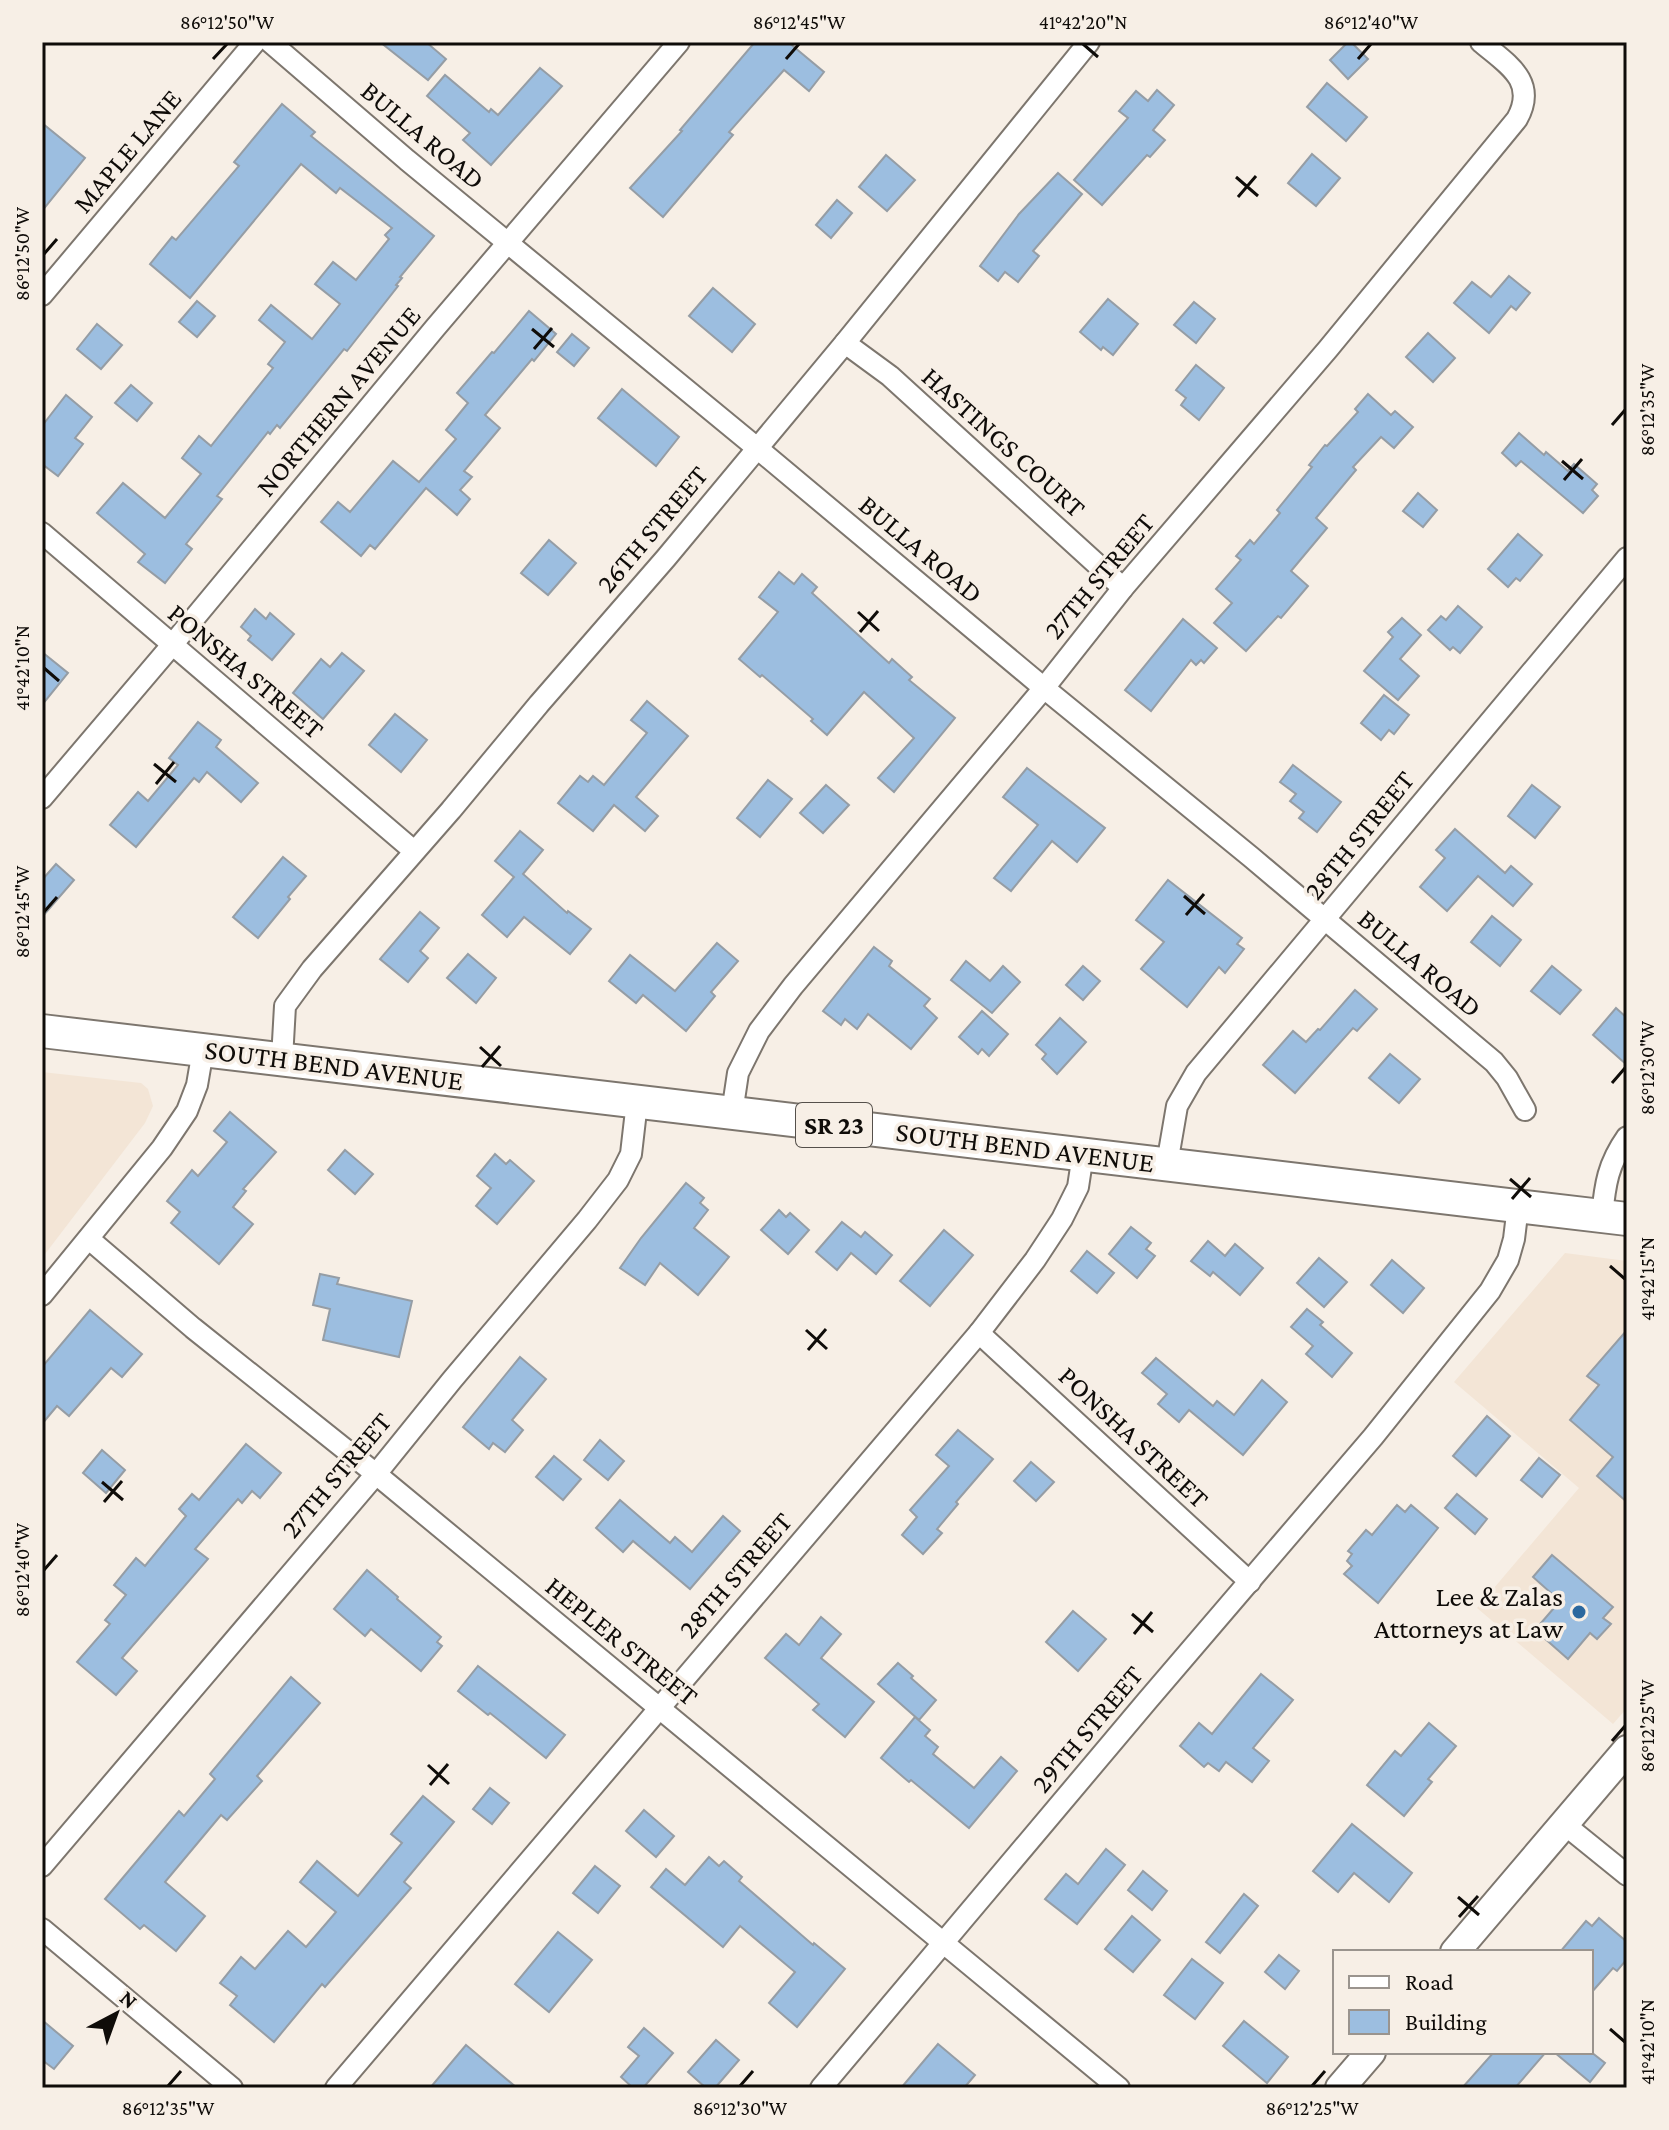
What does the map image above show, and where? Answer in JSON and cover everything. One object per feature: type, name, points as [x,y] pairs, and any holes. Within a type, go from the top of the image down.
[{"type":"main road","name":"SOUTH BEND AVENUE","points":[[42,1031],[1615,1217]]},
{"type":"street","name":"MAPLE LANE","points":[[42,295],[255,42]]},
{"type":"street","name":"BULLA ROAD","points":[[270,42],[407,160],[1494,1062],[1525,1110]]},
{"type":"street","name":"NORTHERN AVENUE","points":[[42,798],[507,242],[679,42]]},
{"type":"street","name":"26TH STREET","points":[[282,1059],[285,1006],[312,969],[666,558],[1089,42]]},
{"type":"street","name":"27TH STREET","points":[[732,1113],[738,1073],[759,1031],[793,986],[1517,119],[1525,100],[1517,72],[1481,42]]},
{"type":"street","name":"HASTINGS COURT","points":[[845,343],[890,376],[1123,588]]},
{"type":"street","name":"PONSHA STREET","points":[[42,533],[414,851]]},
{"type":"street","name":"28TH STREET","points":[[1167,1164],[1177,1106],[1196,1073],[1627,558]]},
{"type":"street","points":[[42,1295],[162,1148],[187,1111],[197,1085],[203,1050]]},
{"type":"street","name":"27TH STREET","points":[[42,1866],[376,1474],[587,1220],[618,1180],[631,1154],[637,1102]]},
{"type":"street","points":[[1615,1217],[1606,1178],[1627,1137]]},
{"type":"street","name":"28TH STREET","points":[[336,2088],[979,1333],[1062,1219],[1078,1187],[1083,1154]]},
{"type":"street","name":"29TH STREET","points":[[821,2088],[1373,1437],[1490,1291],[1508,1260],[1518,1206]]},
{"type":"street","name":"HEPLER STREET","points":[[89,1239],[193,1328],[376,1474],[1119,2088]]},
{"type":"street","name":"PONSHA STREET","points":[[979,1333],[1250,1582]]},
{"type":"street","points":[[1457,1950],[1627,1750]]},
{"type":"street","points":[[1564,1824],[1627,1875]]},
{"type":"street","points":[[42,1929],[232,2088]]},
{"type":"street","points":[[1340,2088],[1369,2054]]},
{"type":"shaded area","points":[[42,1072],[141,1083],[148,1089],[153,1106],[145,1123],[42,1258]]},
{"type":"shaded area","points":[[1565,1253],[1627,1261],[1627,1708],[1613,1724],[1477,1608],[1579,1488],[1454,1382]]},
{"type":"building","points":[[380,42],[426,42],[446,59],[428,80]]},
{"type":"building","points":[[755,42],[788,42],[824,72],[809,91],[784,70],[729,132],[733,135],[663,217],[630,188],[682,131]]},
{"type":"building","points":[[1348,42],[1368,59],[1348,79],[1330,60]]},
{"type":"building","points":[[540,68],[562,86],[491,165],[463,140],[470,133],[427,96],[445,75],[489,112],[491,109],[498,115]]},
{"type":"building","points":[[1327,83],[1367,117],[1346,141],[1307,107]]},
{"type":"building","points":[[1157,90],[1174,105],[1153,130],[1165,140],[1150,157],[1147,155],[1102,205],[1074,180],[1128,118],[1119,111],[1136,91],[1148,101]]},
{"type":"building","points":[[282,104],[315,132],[311,136],[434,236],[347,351],[344,349],[280,428],[277,425],[270,434],[268,432],[217,496],[222,499],[186,544],[192,549],[165,583],[138,562],[145,554],[97,513],[123,483],[165,518],[201,474],[182,458],[199,436],[211,446],[273,368],[268,364],[285,342],[259,320],[271,305],[312,339],[340,304],[315,284],[333,262],[356,280],[389,239],[385,235],[392,228],[340,188],[336,193],[301,164],[190,298],[150,264],[172,237],[176,240],[239,166],[234,162]]},
{"type":"building","points":[[42,123],[85,158],[42,211]]},
{"type":"building","points":[[1312,154],[1340,178],[1316,206],[1288,183]]},
{"type":"building","points":[[886,155],[915,180],[887,211],[859,187]]},
{"type":"building","points":[[1058,173],[1082,194],[1033,251],[1039,256],[1018,282],[1005,272],[998,281],[980,266],[1019,214]]},
{"type":"building","points":[[837,200],[852,213],[831,238],[816,225]]},
{"type":"building","points":[[1509,276],[1530,293],[1516,310],[1511,306],[1489,333],[1454,303],[1472,282],[1491,297]]},
{"type":"building","points":[[713,288],[755,324],[732,352],[689,316]]},
{"type":"building","points":[[1108,299],[1138,324],[1113,355],[1103,347],[1101,350],[1080,332]]},
{"type":"building","points":[[197,301],[215,316],[197,337],[179,322]]},
{"type":"building","points":[[1194,302],[1215,319],[1196,343],[1174,325]]},
{"type":"building","points":[[529,311],[556,334],[485,415],[500,428],[464,471],[472,477],[460,490],[470,499],[457,515],[426,488],[375,549],[370,545],[361,556],[321,522],[338,502],[350,512],[393,461],[419,482],[456,439],[446,430],[468,403],[457,393]]},
{"type":"building","points":[[97,324],[122,345],[101,369],[77,349]]},
{"type":"building","points":[[1428,333],[1455,358],[1433,382],[1406,357]]},
{"type":"building","points":[[572,334],[589,348],[574,366],[557,352]]},
{"type":"building","points":[[1196,365],[1224,388],[1199,420],[1181,405],[1186,398],[1176,390]]},
{"type":"building","points":[[131,385],[152,403],[137,421],[115,403]]},
{"type":"building","points":[[622,389],[679,437],[656,466],[598,418]]},
{"type":"building","points":[[1368,394],[1391,415],[1395,411],[1413,427],[1394,448],[1381,437],[1353,467],[1356,470],[1316,518],[1327,528],[1291,571],[1308,586],[1281,618],[1278,616],[1246,651],[1214,623],[1232,603],[1216,589],[1241,560],[1236,556],[1250,540],[1254,544],[1280,513],[1277,510],[1312,467],[1309,465],[1358,412],[1355,409]]},
{"type":"building","points":[[66,395],[92,417],[75,438],[83,444],[58,476],[42,464],[42,426]]},
{"type":"building","points":[[1519,433],[1568,471],[1574,464],[1597,484],[1592,490],[1598,496],[1583,513],[1521,461],[1516,466],[1502,453]]},
{"type":"building","points":[[1418,493],[1437,510],[1423,527],[1403,511]]},
{"type":"building","points":[[1518,534],[1542,555],[1520,581],[1516,578],[1508,587],[1488,569]]},
{"type":"building","points":[[549,540],[576,563],[548,595],[521,573]]},
{"type":"building","points":[[779,572],[794,584],[802,574],[817,587],[812,593],[889,663],[892,659],[912,677],[909,680],[955,718],[894,792],[878,778],[914,738],[864,692],[827,735],[811,721],[813,719],[739,659],[778,612],[759,597]]},
{"type":"building","points":[[1458,606],[1482,627],[1460,653],[1453,647],[1450,650],[1428,630],[1441,616],[1446,620]]},
{"type":"building","points":[[255,609],[266,619],[270,613],[294,634],[272,660],[248,640],[251,636],[241,627]]},
{"type":"building","points":[[1402,618],[1421,635],[1400,659],[1419,676],[1398,700],[1364,671],[1393,637],[1388,632]]},
{"type":"building","points":[[1183,619],[1217,648],[1204,663],[1201,660],[1196,665],[1191,660],[1151,711],[1125,690]]},
{"type":"building","points":[[42,652],[68,673],[42,705]]},
{"type":"building","points":[[342,653],[364,671],[323,719],[293,693],[321,659],[330,667]]},
{"type":"building","points":[[1384,695],[1409,715],[1394,734],[1389,730],[1381,740],[1361,723]]},
{"type":"building","points":[[647,701],[688,736],[636,797],[658,816],[645,831],[614,805],[593,831],[558,803],[580,776],[588,782],[593,776],[604,785],[647,733],[631,720]]},
{"type":"building","points":[[395,714],[427,740],[401,772],[369,745]]},
{"type":"building","points":[[198,722],[221,740],[216,747],[258,783],[241,802],[207,772],[199,782],[194,778],[136,847],[110,825],[138,792],[148,801],[178,765],[169,758]]},
{"type":"building","points":[[1293,765],[1341,802],[1317,832],[1299,818],[1304,812],[1290,801],[1296,794],[1280,782]]},
{"type":"building","points":[[1027,768],[1105,828],[1077,862],[1052,841],[1011,891],[994,878],[1038,825],[1003,797]]},
{"type":"building","points":[[768,780],[792,799],[760,837],[737,818]]},
{"type":"building","points":[[826,785],[849,805],[823,833],[800,813]]},
{"type":"building","points":[[1532,785],[1560,807],[1535,838],[1508,816]]},
{"type":"building","points":[[1455,829],[1505,873],[1511,866],[1532,884],[1513,906],[1478,876],[1447,911],[1420,887],[1445,858],[1436,850]]},
{"type":"building","points":[[520,831],[543,850],[523,874],[567,913],[591,929],[570,954],[524,917],[507,937],[482,915],[514,877],[495,861]]},
{"type":"building","points":[[283,857],[306,876],[258,938],[233,917]]},
{"type":"building","points":[[56,864],[74,880],[42,917],[42,880]]},
{"type":"building","points":[[1168,880],[1242,938],[1237,944],[1244,949],[1225,973],[1219,967],[1187,1007],[1141,969],[1164,942],[1136,920]]},
{"type":"building","points":[[420,912],[439,928],[420,951],[428,958],[408,982],[380,959]]},
{"type":"building","points":[[1492,916],[1521,940],[1500,966],[1471,942]]},
{"type":"building","points":[[717,943],[738,961],[711,992],[715,996],[686,1031],[643,995],[636,1003],[609,981],[630,955],[675,991]]},
{"type":"building","points":[[874,947],[892,961],[889,966],[930,999],[924,1006],[937,1018],[911,1049],[868,1014],[857,1029],[845,1019],[841,1025],[823,1011]]},
{"type":"building","points":[[468,954],[496,978],[476,1003],[447,978]]},
{"type":"building","points":[[966,961],[990,981],[1003,966],[1020,982],[992,1013],[951,980]]},
{"type":"building","points":[[1083,966],[1100,981],[1083,1000],[1066,985]]},
{"type":"building","points":[[1552,966],[1581,990],[1560,1014],[1531,991]]},
{"type":"building","points":[[1355,990],[1377,1009],[1357,1031],[1353,1028],[1295,1093],[1263,1065],[1293,1031],[1306,1042]]},
{"type":"building","points":[[1616,1008],[1627,1018],[1627,1065],[1593,1035]]},
{"type":"building","points":[[982,1011],[1008,1034],[989,1056],[982,1049],[978,1054],[959,1037]]},
{"type":"building","points":[[1060,1018],[1086,1042],[1057,1074],[1042,1059],[1046,1054],[1036,1045]]},
{"type":"building","points":[[1390,1054],[1420,1079],[1399,1103],[1369,1078]]},
{"type":"building","points":[[230,1112],[276,1152],[243,1189],[246,1191],[233,1207],[253,1224],[219,1264],[171,1223],[180,1212],[167,1201],[192,1170],[198,1176],[227,1142],[214,1131]]},
{"type":"building","points":[[345,1150],[373,1174],[355,1194],[328,1170]]},
{"type":"building","points":[[495,1154],[506,1164],[510,1160],[534,1181],[497,1224],[476,1206],[491,1188],[477,1176]]},
{"type":"building","points":[[686,1183],[704,1198],[700,1203],[708,1210],[694,1228],[729,1257],[698,1295],[660,1263],[645,1285],[620,1268]]},
{"type":"building","points":[[779,1210],[786,1217],[790,1213],[809,1230],[788,1254],[761,1230]]},
{"type":"building","points":[[842,1222],[861,1237],[865,1232],[892,1255],[876,1274],[851,1253],[837,1270],[816,1252]]},
{"type":"building","points":[[1131,1227],[1151,1243],[1146,1249],[1155,1256],[1137,1278],[1109,1254]]},
{"type":"building","points":[[944,1230],[973,1255],[930,1306],[900,1281]]},
{"type":"building","points":[[1208,1241],[1225,1256],[1235,1244],[1263,1268],[1240,1295],[1213,1272],[1210,1276],[1191,1261]]},
{"type":"building","points":[[1087,1251],[1114,1273],[1097,1293],[1071,1271]]},
{"type":"building","points":[[1319,1258],[1347,1282],[1324,1307],[1297,1283]]},
{"type":"building","points":[[1392,1260],[1424,1288],[1403,1313],[1371,1285]]},
{"type":"building","points":[[320,1274],[339,1278],[337,1284],[412,1301],[399,1357],[323,1340],[330,1309],[313,1305]]},
{"type":"building","points":[[1307,1309],[1352,1353],[1332,1377],[1306,1354],[1313,1346],[1291,1327]]},
{"type":"building","points":[[90,1310],[142,1354],[122,1377],[111,1368],[69,1416],[57,1406],[42,1424],[42,1367]]},
{"type":"building","points":[[1627,1330],[1627,1502],[1597,1476],[1613,1457],[1570,1420],[1599,1385],[1587,1376]]},
{"type":"building","points":[[520,1357],[546,1379],[512,1420],[523,1430],[505,1452],[493,1443],[489,1449],[463,1427]]},
{"type":"building","points":[[1156,1358],[1213,1406],[1217,1401],[1234,1415],[1262,1380],[1287,1402],[1243,1455],[1189,1410],[1179,1422],[1158,1404],[1167,1394],[1142,1373]]},
{"type":"building","points":[[1487,1416],[1510,1436],[1476,1476],[1453,1456]]},
{"type":"building","points":[[958,1430],[993,1459],[956,1502],[958,1504],[937,1529],[942,1533],[923,1554],[902,1535],[917,1517],[910,1510],[949,1466],[936,1455]]},
{"type":"building","points":[[600,1440],[624,1461],[608,1480],[584,1460]]},
{"type":"building","points":[[246,1444],[281,1473],[260,1498],[252,1491],[242,1503],[238,1499],[195,1549],[208,1559],[122,1658],[137,1671],[116,1695],[77,1662],[110,1624],[105,1620],[126,1595],[114,1585],[136,1558],[145,1566],[186,1516],[179,1509],[192,1494],[199,1500]]},
{"type":"building","points":[[102,1450],[125,1470],[106,1493],[83,1473]]},
{"type":"building","points":[[554,1456],[581,1479],[563,1500],[536,1477]]},
{"type":"building","points":[[1539,1458],[1560,1475],[1542,1497],[1521,1480]]},
{"type":"building","points":[[1031,1462],[1054,1482],[1036,1501],[1014,1481]]},
{"type":"building","points":[[1457,1494],[1487,1519],[1475,1534],[1445,1508]]},
{"type":"building","points":[[620,1500],[670,1543],[675,1537],[692,1552],[723,1516],[740,1531],[690,1589],[633,1541],[623,1552],[596,1528]]},
{"type":"building","points":[[1397,1505],[1405,1512],[1411,1505],[1438,1528],[1378,1603],[1344,1574],[1352,1566],[1347,1561],[1352,1554],[1348,1551],[1366,1530],[1372,1535]]},
{"type":"building","name":"Lee & Zalas Attorneys at Law","points":[[1552,1555],[1613,1607],[1603,1618],[1611,1624],[1597,1639],[1590,1633],[1568,1659],[1535,1630],[1560,1601],[1533,1577]]},
{"type":"building","points":[[367,1570],[441,1637],[437,1642],[442,1646],[421,1671],[371,1629],[365,1636],[334,1609]]},
{"type":"building","points":[[1073,1611],[1106,1639],[1078,1671],[1046,1642]]},
{"type":"building","points":[[821,1617],[841,1634],[821,1658],[874,1702],[845,1737],[813,1710],[819,1704],[765,1658],[786,1634],[799,1645]]},
{"type":"building","points":[[898,1663],[936,1700],[919,1720],[878,1684]]},
{"type":"building","points":[[478,1666],[565,1735],[546,1758],[458,1691]]},
{"type":"building","points":[[1261,1674],[1293,1700],[1253,1748],[1269,1761],[1252,1782],[1226,1762],[1219,1771],[1208,1763],[1204,1767],[1180,1746],[1199,1723],[1212,1734]]},
{"type":"building","points":[[291,1677],[320,1703],[257,1776],[262,1781],[227,1820],[221,1815],[165,1882],[205,1916],[176,1951],[144,1925],[140,1929],[105,1899],[179,1811],[184,1816],[215,1779],[210,1774]]},
{"type":"building","points":[[915,1717],[930,1730],[925,1736],[938,1747],[933,1754],[974,1788],[1001,1757],[1017,1771],[969,1828],[881,1758]]},
{"type":"building","points":[[1429,1723],[1456,1746],[1428,1779],[1432,1782],[1404,1816],[1367,1785],[1395,1751],[1401,1756]]},
{"type":"building","points":[[490,1788],[509,1803],[492,1824],[473,1809]]},
{"type":"building","points":[[423,1796],[454,1822],[404,1882],[411,1888],[325,1987],[322,1984],[274,2042],[230,2005],[237,1996],[220,1983],[241,1957],[255,1969],[288,1931],[306,1947],[336,1912],[300,1882],[317,1861],[358,1896],[402,1843],[391,1834]]},
{"type":"building","points":[[644,1810],[674,1836],[656,1857],[626,1831]]},
{"type":"building","points":[[1352,1824],[1412,1873],[1389,1902],[1354,1873],[1338,1892],[1313,1871]]},
{"type":"building","points":[[1106,1849],[1125,1865],[1077,1924],[1045,1899],[1066,1874],[1078,1884]]},
{"type":"building","points":[[709,1857],[719,1866],[724,1861],[742,1877],[739,1881],[845,1969],[797,2027],[769,2003],[795,1972],[740,1926],[723,1947],[651,1887],[666,1869],[685,1885]]},
{"type":"building","points":[[595,1866],[620,1886],[598,1913],[573,1893]]},
{"type":"building","points":[[1143,1871],[1167,1891],[1152,1910],[1128,1890]]},
{"type":"building","points":[[1244,1894],[1258,1906],[1220,1953],[1206,1942]]},
{"type":"building","points":[[1132,1916],[1160,1940],[1133,1972],[1105,1949]]},
{"type":"building","points":[[1599,1918],[1627,1942],[1627,1959],[1617,1971],[1613,1968],[1593,1991],[1593,1950],[1562,1950],[1586,1921],[1592,1926]]},
{"type":"building","points":[[558,1932],[592,1960],[549,2012],[515,1984]]},
{"type":"building","points":[[1279,1955],[1299,1971],[1285,1989],[1265,1972]]},
{"type":"building","points":[[1192,1959],[1223,1983],[1195,2019],[1164,1995]]},
{"type":"building","points":[[42,2020],[73,2046],[54,2069],[42,2060]]},
{"type":"building","points":[[1244,2021],[1288,2057],[1267,2083],[1223,2046]]},
{"type":"building","points":[[644,2028],[673,2053],[643,2088],[633,2088],[621,2077],[639,2056],[628,2047]]},
{"type":"building","points":[[716,2040],[739,2060],[715,2088],[706,2088],[688,2072]]},
{"type":"building","points":[[938,2044],[975,2075],[964,2088],[901,2088]]},
{"type":"building","points":[[466,2045],[517,2088],[430,2088]]},
{"type":"building","points":[[1492,2054],[1544,2054],[1515,2088],[1462,2088]]},
{"type":"building","points":[[1556,2054],[1593,2054],[1605,2063],[1590,2082]]},
{"type":"place","name":"Lee & Zalas Attorneys at Law","points":[[1579,1612]]}]
